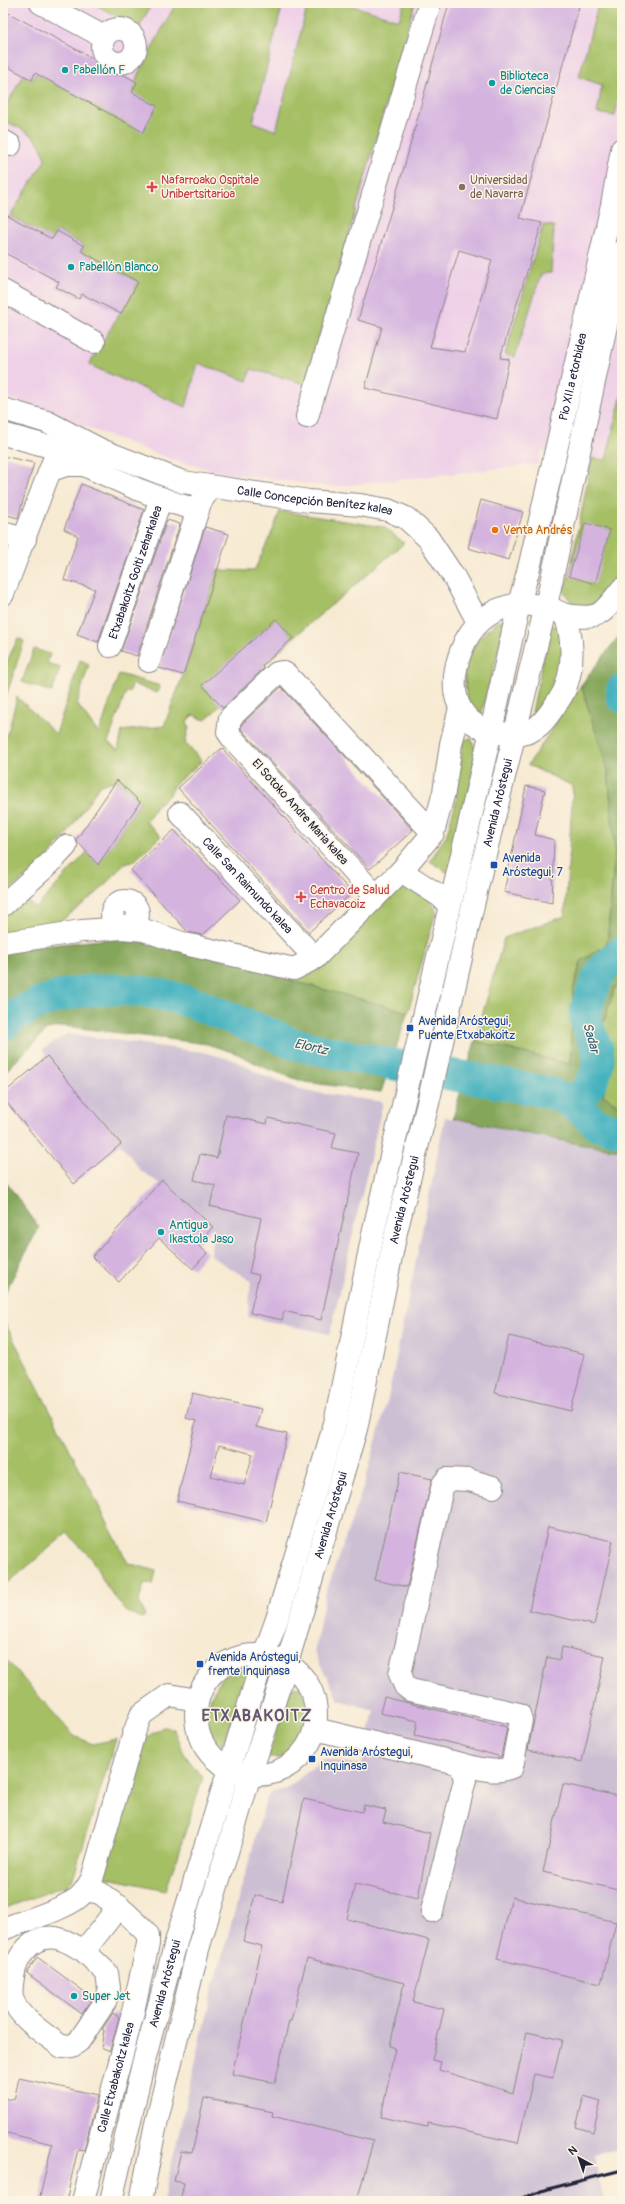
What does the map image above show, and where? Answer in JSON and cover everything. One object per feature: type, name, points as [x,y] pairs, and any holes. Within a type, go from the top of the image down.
[{"type":"main road","points":[[41,3],[104,37]]},
{"type":"main road","points":[[307,417],[430,3]]},
{"type":"main road","name":"Pio XII.a etorbidea","points":[[519,604],[530,564],[612,204],[622,149]]},
{"type":"main road","name":"Pio XII.a etorbidea","points":[[556,610],[622,251]]},
{"type":"main road","points":[[3,292],[94,342]]},
{"type":"main road","name":"Calle Concepción Benítez kalea","points":[[3,409],[47,422],[101,450],[183,482],[309,501],[360,505],[388,510],[406,518],[428,538],[454,577],[478,622]]},
{"type":"main road","name":"Calle Concepción Benítez kalea","points":[[3,434],[58,449],[101,450]]},
{"type":"main road","points":[[3,594],[58,449]]},
{"type":"main road","points":[[51,470],[66,465],[84,465],[161,498],[198,510]]},
{"type":"main road","points":[[149,661],[198,510],[211,486]]},
{"type":"main road","name":"Etxabakoitz Goiti zeharkalea","points":[[110,646],[161,498]]},
{"type":"main road","points":[[3,533],[25,539]]},
{"type":"main road","points":[[556,610],[570,627],[571,666],[566,688],[546,719],[531,732],[514,734],[491,731],[475,726],[460,708],[456,691],[455,668],[464,642],[478,622],[495,610],[519,604],[556,610],[590,618],[603,613],[622,589]]},
{"type":"main road","name":"Avenida Aróstegui","points":[[111,2201],[143,2064],[178,1935],[264,1655],[277,1619],[335,1423],[374,1229],[491,731],[519,604]]},
{"type":"main road","name":"Avenida Aróstegui","points":[[141,2201],[155,2128],[198,1949],[250,1775],[287,1663],[356,1429],[396,1232],[429,1099],[447,1016],[514,734],[556,610]]},
{"type":"main road","name":"El Sotoko Andre Maria kalea","points":[[376,896],[232,738],[228,732],[230,718],[277,673],[288,672],[362,751],[433,833]]},
{"type":"main road","points":[[3,942],[82,931],[117,920],[185,944],[294,970],[315,958],[401,871],[433,833],[444,792],[451,744],[460,708]]},
{"type":"main road","name":"Calle San Raimundo kalea","points":[[180,813],[315,958]]},
{"type":"main road","points":[[3,904],[50,863],[66,846]]},
{"type":"main road","points":[[401,871],[440,896],[449,905]]},
{"type":"main road","points":[[117,920],[131,926],[138,920],[138,910],[136,906],[160,935]]},
{"type":"main road","points":[[315,1729],[494,1772],[503,1771],[512,1767],[521,1720],[519,1714],[410,1690],[405,1686],[400,1674],[443,1484],[447,1479],[469,1480],[493,1487]]},
{"type":"main road","points":[[264,1655],[287,1663],[298,1672],[307,1683],[314,1698],[316,1714],[315,1729],[308,1745],[294,1762],[270,1774],[250,1775],[229,1769],[207,1750],[196,1723],[197,1700],[204,1683],[218,1669],[239,1657],[264,1655]]},
{"type":"main road","points":[[3,1929],[65,1905],[78,1898],[86,1890],[92,1879],[134,1733],[141,1715],[169,1695],[197,1700]]},
{"type":"main road","points":[[432,1911],[465,1780],[462,1768],[457,1763]]},
{"type":"main road","name":"Calle Etxabakoitz kalea","points":[[83,2201],[132,2016],[148,1944],[148,1935],[119,1906],[100,1893],[86,1890]]},
{"type":"main road","points":[[84,1951],[119,1906]]},
{"type":"main road","points":[[55,1938],[68,1942],[84,1951],[107,1974],[109,1988],[106,2002],[79,2041],[72,2046],[62,2047],[20,2012],[12,1999],[14,1973],[22,1952],[41,1939],[55,1938]]},
{"type":"shaded area","points":[[3,3],[622,3],[622,461],[541,451],[538,464],[333,487],[225,473],[176,461],[3,396]]},
{"type":"shaded area","points":[[67,1034],[202,1052],[234,1060],[262,1075],[305,1091],[383,1102],[330,1334],[248,1317],[251,1281],[211,1256],[213,1227],[169,1190],[140,1170],[121,1144],[42,1050]]},
{"type":"shaded area","points":[[445,1117],[578,1144],[622,1150],[622,2149],[594,2155],[604,2201],[163,2201],[211,1995],[267,1797],[273,1792],[286,1789],[323,1759],[362,1765],[374,1710],[339,1700],[314,1653],[325,1595],[364,1485],[388,1398]]},
{"type":"green space","points":[[92,3],[152,3],[139,28]]},
{"type":"green space","name":"Nafarroako Ospitale Unibertsitarioa","points":[[176,3],[283,3],[253,122],[276,131],[308,3],[354,3],[353,6],[399,20],[404,3],[415,3],[306,384],[251,369],[247,381],[198,363],[186,407],[89,365],[138,282],[81,251],[84,246],[57,231],[48,247],[32,228],[10,216],[45,160],[43,151],[39,144],[30,134],[3,120],[3,112],[23,75],[32,80],[35,73],[143,131],[132,92],[138,74]]},
{"type":"green space","points":[[612,3],[622,3],[622,79],[615,116],[597,113],[602,85],[579,77],[598,5],[611,7]]},
{"type":"green space","points":[[543,225],[554,226],[551,273],[541,274],[515,357],[505,355]]},
{"type":"green space","points":[[622,394],[622,570],[604,596],[595,606],[573,605],[563,590],[569,576],[592,458],[606,460]]},
{"type":"green space","points":[[280,511],[384,527],[404,543],[293,638],[205,720],[193,715],[187,721],[189,727],[185,743],[202,761],[173,786],[171,793],[157,805],[146,822],[161,836],[134,861],[123,865],[97,893],[60,922],[3,937],[3,908],[20,895],[36,908],[87,852],[98,864],[140,802],[117,780],[100,785],[67,834],[44,862],[3,896],[3,741],[9,729],[17,697],[56,734],[80,660],[89,664],[77,704],[99,734],[119,674],[160,686],[157,693],[133,684],[129,692],[126,692],[108,742],[118,750],[122,731],[164,726],[183,675],[217,570],[254,571]]},
{"type":"green space","points":[[508,617],[481,715],[467,705],[464,667],[477,640],[493,625]]},
{"type":"green space","points":[[550,625],[559,627],[565,656],[554,694],[543,708],[532,712]]},
{"type":"green space","points":[[622,632],[622,985],[615,987],[600,1034],[613,1057],[603,1095],[622,1108],[622,1150],[578,1144],[453,1118],[475,1041],[570,1064],[573,990],[581,961],[607,944],[615,850],[608,771],[581,685]]},
{"type":"green space","points":[[18,638],[24,641],[3,706],[3,670]]},
{"type":"green space","points":[[34,649],[50,654],[47,663],[60,668],[52,692],[22,682]]},
{"type":"green space","points":[[581,685],[608,771],[615,850],[607,944],[581,962],[573,990],[570,1064],[475,1041],[504,938],[565,916],[573,786],[528,765]]},
{"type":"green space","points":[[471,738],[476,750],[456,878],[430,861],[446,836],[456,802],[463,740]]},
{"type":"green space","points":[[404,885],[430,899],[436,911],[408,1012],[289,980],[302,972],[394,888]]},
{"type":"green space","points":[[110,939],[142,942],[229,960],[289,980],[408,1012],[381,1092],[305,1082],[265,1068],[238,1054],[207,1044],[64,1026],[48,1029],[3,1074],[3,950]]},
{"type":"green space","points":[[622,985],[622,1108],[603,1095],[607,1080],[600,1034],[615,987]]},
{"type":"green space","points":[[3,1178],[39,1227],[3,1296]]},
{"type":"green space","points":[[3,1319],[128,1563],[156,1571],[153,1584],[144,1583],[139,1601],[145,1616],[141,1618],[126,1611],[107,1587],[91,1558],[67,1533],[3,1587]]},
{"type":"green space","points":[[3,1656],[74,1736],[93,1744],[116,1739],[72,1881],[69,1884],[3,1909]]},
{"type":"green space","points":[[245,1669],[248,1675],[228,1734],[221,1745],[211,1738],[207,1715],[211,1697],[221,1678],[236,1670]]},
{"type":"green space","points":[[301,1686],[308,1709],[306,1729],[292,1751],[280,1758],[268,1758],[290,1688]]},
{"type":"green space","points":[[163,1727],[173,1728],[184,1754],[203,1778],[166,1890],[104,1877],[145,1738]]},
{"type":"building","points":[[449,3],[580,3],[520,218],[542,223],[500,358],[509,359],[497,419],[365,388],[382,327],[358,320],[405,164]],"holes":[[[459,250],[492,260],[465,352],[430,347]]]},
{"type":"building","name":"Pabellón F","points":[[3,10],[137,82],[132,92],[157,106],[143,132],[35,73],[32,80],[3,64]]},
{"type":"building","name":"Pabellón Blanco","points":[[3,213],[52,239],[57,231],[84,246],[81,251],[138,282],[121,314],[82,294],[79,299],[56,287],[59,282],[3,252]]},
{"type":"building","points":[[3,456],[34,463],[18,518],[3,514]]},
{"type":"building","points":[[81,484],[144,510],[98,642],[77,634],[95,589],[64,580],[78,536],[64,529]]},
{"type":"building","name":"Venta Andrés","points":[[481,500],[523,512],[509,560],[468,548]]},
{"type":"building","points":[[167,520],[180,524],[137,656],[121,651]]},
{"type":"building","points":[[585,523],[610,530],[595,584],[569,576]]},
{"type":"building","points":[[205,527],[229,534],[183,675],[159,668]]},
{"type":"building","points":[[276,619],[293,638],[262,666],[264,668],[223,708],[202,685]]},
{"type":"building","points":[[281,687],[413,830],[370,869],[241,729],[242,724]]},
{"type":"building","points":[[222,748],[352,893],[309,932],[178,788]]},
{"type":"building","points":[[117,780],[140,802],[98,865],[76,840]]},
{"type":"building","points":[[526,786],[545,790],[535,835],[554,840],[552,903],[504,892]]},
{"type":"building","points":[[174,830],[240,900],[203,935],[188,932],[131,870]]},
{"type":"building","points":[[47,1056],[121,1144],[74,1184],[3,1098],[3,1094]]},
{"type":"building","points":[[226,1115],[267,1124],[268,1118],[336,1133],[332,1148],[358,1153],[321,1320],[284,1311],[282,1320],[250,1313],[259,1275],[249,1273],[261,1218],[210,1206],[215,1185],[194,1180],[200,1154],[217,1158]]},
{"type":"building","name":"Antigua Ikastola Jaso","points":[[162,1180],[213,1227],[197,1244],[207,1253],[193,1269],[159,1238],[119,1282],[92,1257]]},
{"type":"building","points":[[509,1336],[585,1354],[571,1411],[495,1393]]},
{"type":"building","points":[[192,1393],[261,1409],[256,1427],[287,1434],[266,1522],[177,1501],[196,1421],[186,1418]],"holes":[[[219,1445],[253,1454],[244,1485],[211,1476]]]},
{"type":"building","points":[[400,1472],[432,1479],[407,1587],[375,1580]]},
{"type":"building","points":[[548,1527],[613,1541],[594,1625],[529,1610]]},
{"type":"building","points":[[562,1647],[605,1656],[582,1762],[528,1750],[547,1657],[560,1660]]},
{"type":"building","points":[[384,1697],[507,1727],[501,1757],[456,1744],[415,1735],[418,1721],[380,1713]]},
{"type":"building","points":[[563,1784],[622,1797],[622,1891],[543,1872]]},
{"type":"building","points":[[304,1799],[362,1812],[364,1805],[386,1810],[383,1822],[430,1833],[418,1898],[355,1884],[347,1919],[429,1940],[413,2002],[444,2009],[432,2060],[441,2062],[439,2070],[513,2093],[527,2032],[562,2040],[553,2078],[534,2074],[518,2143],[428,2123],[427,2127],[381,2117],[395,2048],[390,2046],[404,1983],[307,1958],[291,2021],[289,2021],[275,2083],[232,2074],[262,1946],[243,1941],[255,1895],[282,1902]]},
{"type":"building","points":[[512,1897],[616,1922],[601,1984],[497,1959]]},
{"type":"building","points":[[37,1957],[93,1998],[82,2014],[27,1973]]},
{"type":"building","points":[[113,2013],[119,2017],[110,2051],[101,2047],[104,2030],[102,2029]]},
{"type":"building","points":[[19,2078],[98,2095],[84,2150],[78,2149],[66,2201],[39,2201],[52,2144],[3,2132],[3,2098],[14,2100]]},
{"type":"building","points":[[584,2096],[601,2101],[593,2132],[576,2127]]},
{"type":"building","points":[[204,2098],[273,2112],[272,2116],[373,2141],[357,2201],[180,2201],[184,2183],[174,2181],[181,2151],[192,2153]]},
{"type":"waterway","name":"Sadar","points":[[622,690],[622,697]]},
{"type":"waterway","name":"Sadar","points":[[572,1103],[584,1092],[597,1070],[598,1053],[585,1016],[589,999],[601,971],[622,952]]},
{"type":"waterway","name":"Elortz","points":[[3,1025],[25,1010],[48,1000],[73,993],[99,990],[125,990],[151,993],[176,998],[201,1006],[295,1044],[362,1059],[551,1093],[572,1103],[598,1125],[622,1131]]},
{"type":"railway","points":[[514,2201],[548,2189],[622,2170]]},
{"type":"place","name":"Pabellón F","points":[[65,70]]},
{"type":"place","name":"Biblioteca de Ciencias","points":[[492,83]]},
{"type":"place","name":"Nafarroako Ospitale Unibertsitarioa","points":[[152,187]]},
{"type":"place","name":"Universidad de Navarra","points":[[462,187]]},
{"type":"place","name":"Pabellón Blanco","points":[[71,267]]},
{"type":"place","name":"Venta Andrés","points":[[495,530]]},
{"type":"place","name":"Avenida Aróstegui, 7","points":[[494,865]]},
{"type":"place","name":"Centro de Salud Echavacoiz","points":[[301,897]]},
{"type":"place","name":"Avenida Aróstegui, Puente Etxabakoitz","points":[[410,1028]]},
{"type":"place","name":"Antigua Ikastola Jaso","points":[[161,1232]]},
{"type":"place","name":"Avenida Aróstegui, frente Inquinasa","points":[[200,1664]]},
{"type":"place","name":"Avenida Aróstegui, Inquinasa","points":[[312,1759]]},
{"type":"place","name":"Super Jet","points":[[74,1996]]},
{"type":"district","name":"ETXABAKOITZ","points":[[257,1716]]}]
